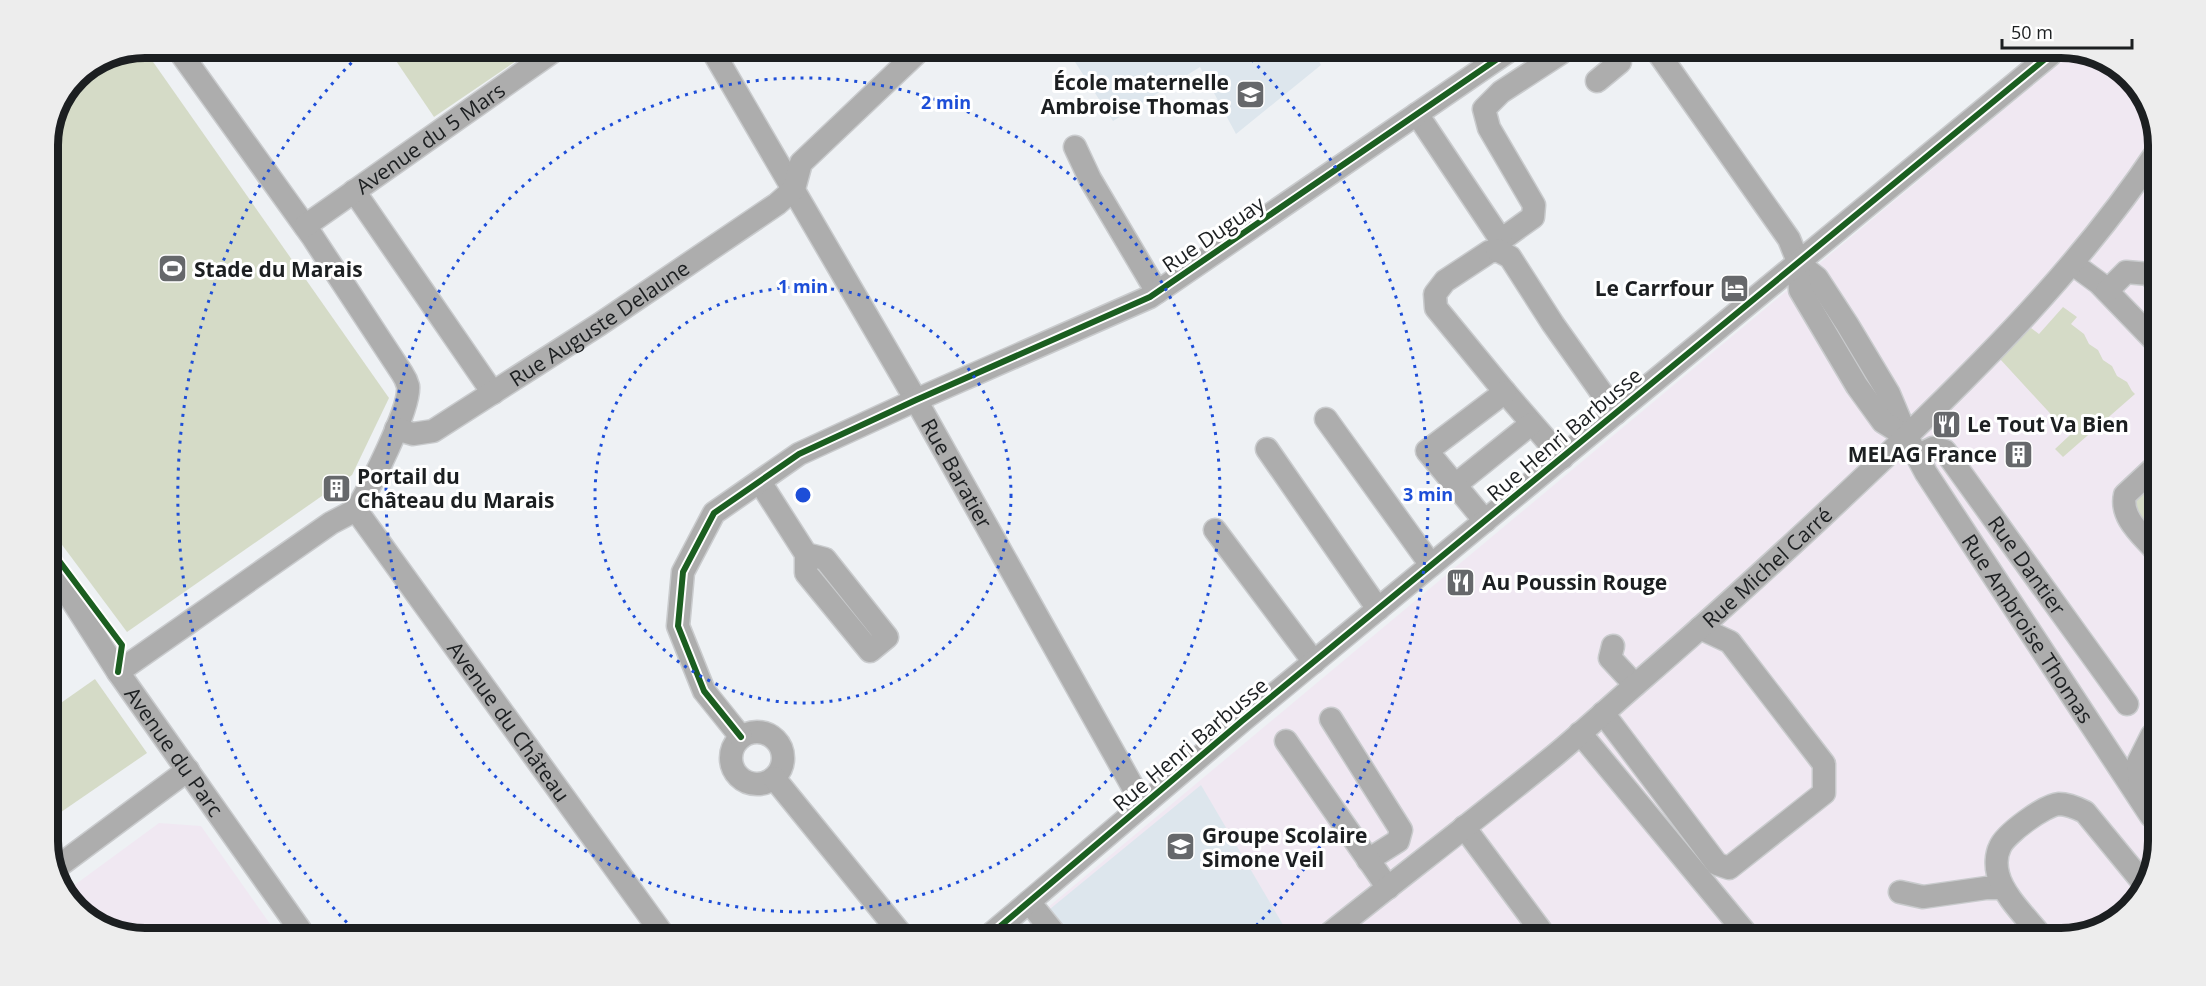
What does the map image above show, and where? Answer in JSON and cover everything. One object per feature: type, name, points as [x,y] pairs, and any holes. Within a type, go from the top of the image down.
[{"type":"street","points":[[118,672],[331,523],[356,510],[367,494],[396,429],[405,404],[408,386],[402,373],[305,226],[184,58]]},
{"type":"street","name":"Avenue du 5 Mars","points":[[305,226],[544,58]]},
{"type":"street","name":"Rue Baratier","points":[[717,58],[916,400],[1143,805]]},
{"type":"street","points":[[794,189],[801,163],[907,58]]},
{"type":"street","name":"Rue Duguay","points":[[741,737],[704,691],[678,626],[683,572],[714,513],[799,454],[1150,297],[1499,58]]},
{"type":"street","points":[[1553,58],[1501,92],[1484,109],[1489,128],[1534,205],[1533,217],[1499,245],[1445,281],[1435,294],[1436,308],[1531,424],[1562,458]]},
{"type":"street","points":[[1597,81],[1620,62],[1618,58]]},
{"type":"street","points":[[1662,58],[1790,239],[1798,263]]},
{"type":"street","name":"Rue Henri Barbusse","points":[[998,928],[1314,662],[2046,58]]},
{"type":"street","points":[[1417,114],[1499,245],[1510,257],[1616,414]]},
{"type":"street","points":[[1075,147],[1089,179],[1157,292]]},
{"type":"street","name":"Rue Michel Carré","points":[[1337,928],[1580,733],[1908,446],[2073,264],[2147,166]]},
{"type":"street","name":"Rue Auguste Delaune","points":[[396,429],[413,434],[433,431],[600,324],[777,204],[794,189]]},
{"type":"street","points":[[354,191],[493,393]]},
{"type":"street","name":"Rue Ambroise Thomas","points":[[1798,263],[1908,446],[2146,810]]},
{"type":"street","points":[[2073,264],[2103,287],[2147,333]]},
{"type":"street","points":[[2103,287],[2126,272],[2147,274]]},
{"type":"street","points":[[1485,521],[1427,451],[1505,392]]},
{"type":"street","points":[[1326,419],[1431,566]]},
{"type":"street","points":[[1454,486],[1531,424]]},
{"type":"street","name":"Rue Dantier","points":[[1908,446],[1945,451],[2127,704]]},
{"type":"street","points":[[1268,448],[1378,609]]},
{"type":"street","points":[[2147,474],[2125,495],[2124,501],[2132,525],[2148,542]]},
{"type":"street","points":[[760,482],[806,554]]},
{"type":"street","name":"Avenue du Château","points":[[356,510],[658,928]]},
{"type":"street","points":[[1215,530],[1314,662]]},
{"type":"street","name":"Avenue du Parc","points":[[59,582],[118,672],[298,928]]},
{"type":"street","points":[[1603,713],[1717,864],[1729,868],[1824,793],[1824,764],[1730,642],[1700,628]]},
{"type":"street","points":[[1613,646],[1610,658],[1635,685]]},
{"type":"street","points":[[1331,719],[1401,830],[1398,841],[1368,860]]},
{"type":"street","points":[[757,731],[773,737],[779,743],[784,757],[774,778],[754,783],[747,782],[736,773],[731,758],[735,743],[741,737],[757,731]]},
{"type":"street","points":[[1580,733],[1742,928]]},
{"type":"street","points":[[1286,741],[1388,888]]},
{"type":"street","points":[[2146,810],[2138,763],[2148,743]]},
{"type":"street","points":[[62,864],[189,770]]},
{"type":"street","points":[[774,778],[896,928]]},
{"type":"street","points":[[2035,928],[2002,888],[1996,862],[1999,847],[2007,837],[2046,808],[2057,804],[2071,806],[2085,812],[2139,878]]},
{"type":"street","points":[[1464,827],[1539,928]]},
{"type":"street","points":[[1900,892],[1923,897],[1986,888],[2002,888]]},
{"type":"street","points":[[1029,902],[1050,928]]},
{"type":"shaded area","name":"École maternelle Ambroise Thomas","points":[[1072,58],[1317,58],[1321,65],[1236,134],[1200,67],[1113,121]]},
{"type":"shaded area","points":[[2065,58],[2078,60],[2104,70],[2114,76],[2130,92],[2143,117],[2147,140],[2148,841],[2146,858],[2136,884],[2130,894],[2109,913],[2083,925],[2061,928],[1023,928]]},
{"type":"shaded area","name":"Groupe Scolaire Simone Veil","points":[[1201,785],[1285,928],[1066,928],[1050,909]]},
{"type":"shaded area","points":[[159,823],[201,826],[273,928],[128,926],[102,916],[88,906],[72,887]]},
{"type":"green space","name":"Stade du Marais","points":[[150,58],[389,398],[352,475],[127,632],[59,541],[59,140],[61,123],[67,107],[76,92],[88,80],[112,65],[128,60]]},
{"type":"green space","points":[[394,58],[521,58],[434,117]]},
{"type":"green space","points":[[2063,307],[2077,317],[2071,324],[2084,334],[2089,344],[2098,350],[2103,360],[2112,366],[2117,376],[2127,382],[2135,394],[2063,457],[2055,449],[2070,435],[2000,359],[2031,328],[2039,334]]},
{"type":"green space","points":[[2147,481],[2148,534],[2136,521],[2132,495]]},
{"type":"green space","points":[[95,679],[147,753],[59,813],[59,704]]},
{"type":"cycle path","points":[[741,737],[704,691],[678,626],[683,572],[714,513],[799,454],[1150,297],[1499,58]]},
{"type":"cycle path","points":[[998,928],[1242,721],[2046,58]]},
{"type":"cycle path","points":[[59,561],[122,645],[118,672]]},
{"type":"place","name":"École maternelle Ambroise Thomas","points":[[1250,94]]},
{"type":"place","name":"Stade du Marais","points":[[173,269]]},
{"type":"place","name":"Le Carrfour","points":[[1735,288]]},
{"type":"place","name":"Le Tout Va Bien","points":[[1946,424]]},
{"type":"place","name":"MELAG France","points":[[2018,454]]},
{"type":"place","name":"Portail du Château du Marais","points":[[336,488]]},
{"type":"place","name":"Au Poussin Rouge","points":[[1461,582]]},
{"type":"place","name":"Groupe Scolaire Simone Veil","points":[[1181,847]]}]
